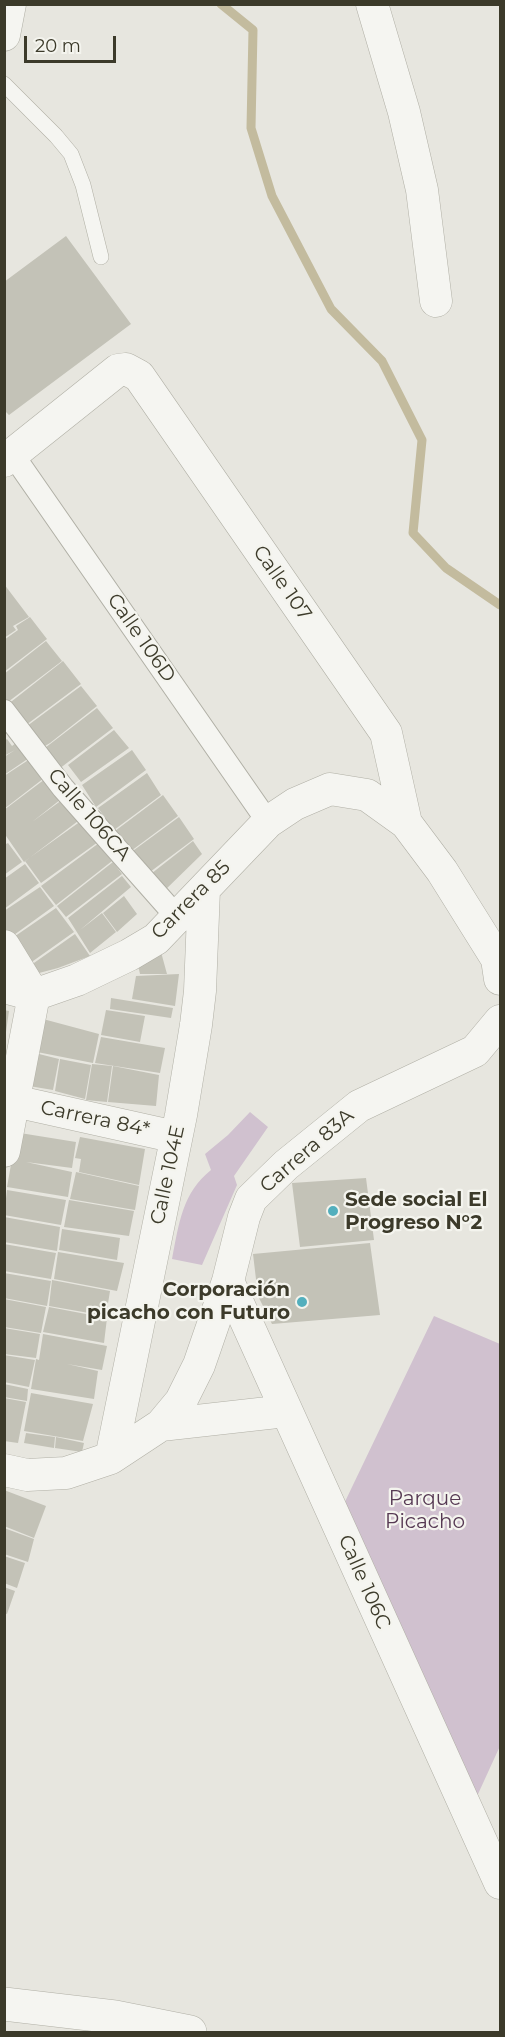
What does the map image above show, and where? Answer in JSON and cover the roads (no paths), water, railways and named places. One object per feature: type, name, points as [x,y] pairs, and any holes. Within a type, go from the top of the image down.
[{"type":"street","points":[[4,35],[10,4]]},
{"type":"street","points":[[372,4],[404,112],[419,179],[436,301]]},
{"type":"street","name":"Calle 107","points":[[9,458],[118,370],[126,369],[139,376],[386,733],[406,823]]},
{"type":"street","name":"Calle 106D","points":[[9,458],[268,822]]},
{"type":"street","name":"Calle 106CA","points":[[4,711],[63,788],[177,917]]},
{"type":"street","name":"Carrera 85","points":[[34,995],[77,980],[156,939],[268,822],[295,804],[330,789],[367,795]]},
{"type":"street","name":"Calle 107","points":[[367,795],[406,823],[442,871],[497,959],[501,979]]},
{"type":"street","name":"Calle 104E","points":[[111,1458],[176,1137],[197,1014],[204,889]]},
{"type":"street","points":[[4,946],[34,995],[4,1151]]},
{"type":"street","points":[[4,987],[34,995]]},
{"type":"street","name":"Carrera 83A","points":[[4,1470],[27,1475],[66,1473],[111,1458],[161,1425],[182,1401],[190,1386],[228,1281],[244,1216],[251,1200],[286,1165],[359,1107],[475,1051],[501,1021]]},
{"type":"street","name":"Carrera 84*","points":[[14,1101],[176,1137]]},
{"type":"street","name":"Calle 106C","points":[[228,1281],[501,1883]]},
{"type":"street","points":[[161,1425],[286,1412]]},
{"type":"street","points":[[5,2007],[114,2017],[190,2032]]},
{"type":"lane","points":[[4,84],[56,136],[70,154],[83,185],[101,257]]},
{"type":"waterway","points":[[221,4],[253,30],[251,128],[272,196],[331,309],[382,361],[422,440],[413,533],[446,568],[500,605]]},
{"type":"place","name":"Sede social El Progreso N°2","points":[[333,1211]]},
{"type":"place","name":"Corporación picacho con Futuro","points":[[302,1302]]},
{"type":"park label","name":"Parque Picacho","points":[[425,1510]]}]
